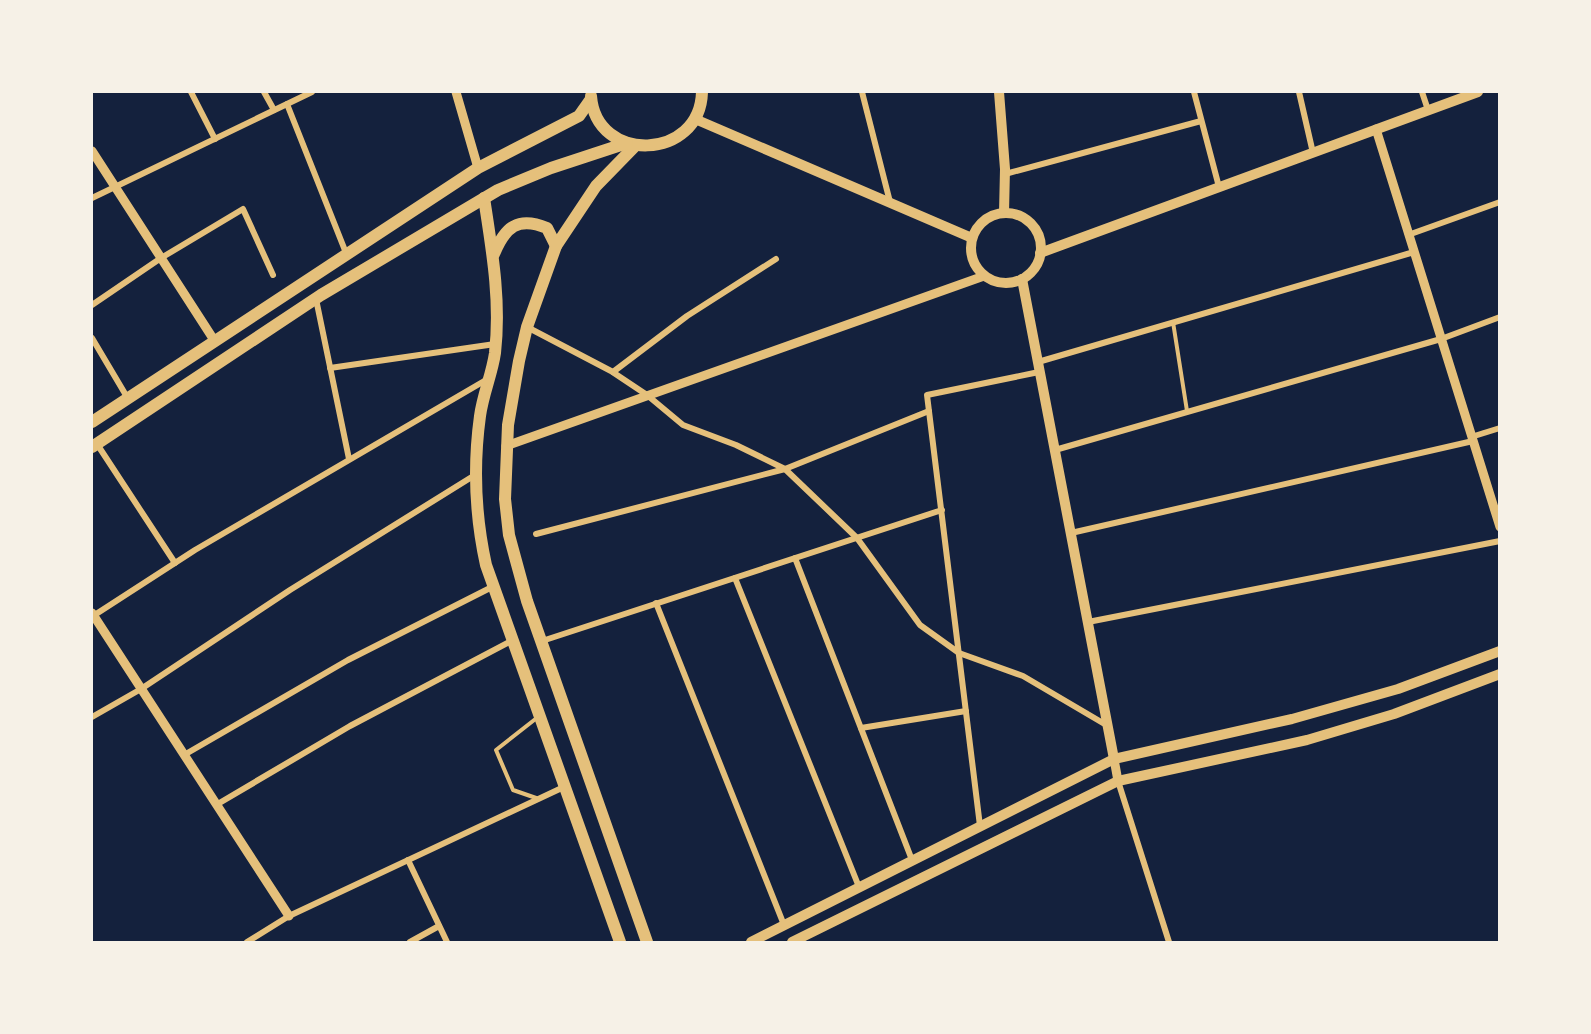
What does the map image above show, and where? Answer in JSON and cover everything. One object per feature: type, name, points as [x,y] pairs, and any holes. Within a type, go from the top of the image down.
[{"type":"main road","points":[[94,445],[316,299],[484,198],[551,168],[631,144],[653,146],[670,141],[684,132],[695,119],[702,101],[702,92]]},
{"type":"main road","points":[[999,92],[1005,174],[1004,213]]},
{"type":"main road","points":[[1040,253],[1478,92]]},
{"type":"main road","points":[[92,422],[478,168],[579,116],[591,95]]},
{"type":"main road","points":[[591,95],[603,126],[631,144]]},
{"type":"main road","points":[[695,119],[972,238]]},
{"type":"main road","points":[[631,144],[596,186],[556,246],[526,327],[506,446],[505,499],[509,535],[524,592],[647,942]]},
{"type":"main road","points":[[484,198],[498,304],[495,344],[480,413],[475,475],[477,521],[486,566],[620,942]]},
{"type":"main road","points":[[1004,213],[1024,218],[1032,225],[1038,233],[1040,253],[1037,264],[1022,279],[1002,283],[984,276],[972,259],[972,238],[984,221],[1004,213]]},
{"type":"main road","points":[[493,256],[500,239],[513,226],[522,223],[533,222],[547,228],[556,246]]},
{"type":"main road","points":[[1022,279],[1114,759]]},
{"type":"main road","points":[[751,942],[1114,759],[1292,719],[1398,689],[1500,651]]},
{"type":"main road","points":[[792,942],[1118,781],[1306,740],[1394,714],[1500,674]]},
{"type":"street","points":[[191,92],[215,139]]},
{"type":"street","points":[[264,92],[274,110]]},
{"type":"street","points":[[92,198],[312,92]]},
{"type":"street","points":[[456,92],[478,168]]},
{"type":"street","points":[[862,92],[890,203]]},
{"type":"street","points":[[1194,92],[1219,188]]},
{"type":"street","points":[[1299,92],[1313,153]]},
{"type":"street","points":[[1422,92],[1428,110]]},
{"type":"street","points":[[287,104],[346,253]]},
{"type":"street","points":[[1005,174],[1201,121]]},
{"type":"street","points":[[1376,129],[1500,527]]},
{"type":"street","points":[[92,151],[214,340]]},
{"type":"street","points":[[1408,235],[1500,202]]},
{"type":"street","points":[[92,305],[161,258],[243,209],[273,275]]},
{"type":"street","points":[[980,826],[927,395],[1039,367],[1173,322],[1414,252]]},
{"type":"street","points":[[613,372],[687,316],[776,259]]},
{"type":"street","points":[[506,446],[984,276]]},
{"type":"street","points":[[316,299],[349,459]]},
{"type":"street","points":[[1055,450],[1441,339],[1500,317]]},
{"type":"street","points":[[526,327],[613,372],[647,395],[683,425],[736,445],[785,469],[857,538],[920,625],[959,653],[1023,675],[1108,726]]},
{"type":"street","points":[[92,338],[127,397]]},
{"type":"street","points":[[330,368],[495,344]]},
{"type":"street","points":[[289,916],[92,615],[349,459],[489,379]]},
{"type":"street","points":[[536,534],[785,469],[929,411]]},
{"type":"street","points":[[1071,533],[1472,439],[1500,428]]},
{"type":"street","points":[[94,445],[176,563]]},
{"type":"street","points":[[92,717],[141,689],[290,590],[475,475]]},
{"type":"street","points":[[542,641],[942,510]]},
{"type":"street","points":[[1088,622],[1500,541]]},
{"type":"street","points":[[795,558],[912,860]]},
{"type":"street","points":[[735,578],[859,887]]},
{"type":"street","points":[[184,755],[348,660],[494,586]]},
{"type":"street","points":[[656,603],[784,925]]},
{"type":"street","points":[[216,804],[350,726],[514,640]]},
{"type":"street","points":[[861,728],[966,711]]},
{"type":"street","points":[[1114,759],[1118,781],[1169,942]]},
{"type":"street","points":[[247,942],[289,916],[566,786]]},
{"type":"street","points":[[408,860],[447,942]]},
{"type":"street","points":[[410,942],[439,926]]},
{"type":"lane","points":[[1173,322],[1187,412]]},
{"type":"lane","points":[[539,798],[513,790],[496,750],[541,715]]}]
